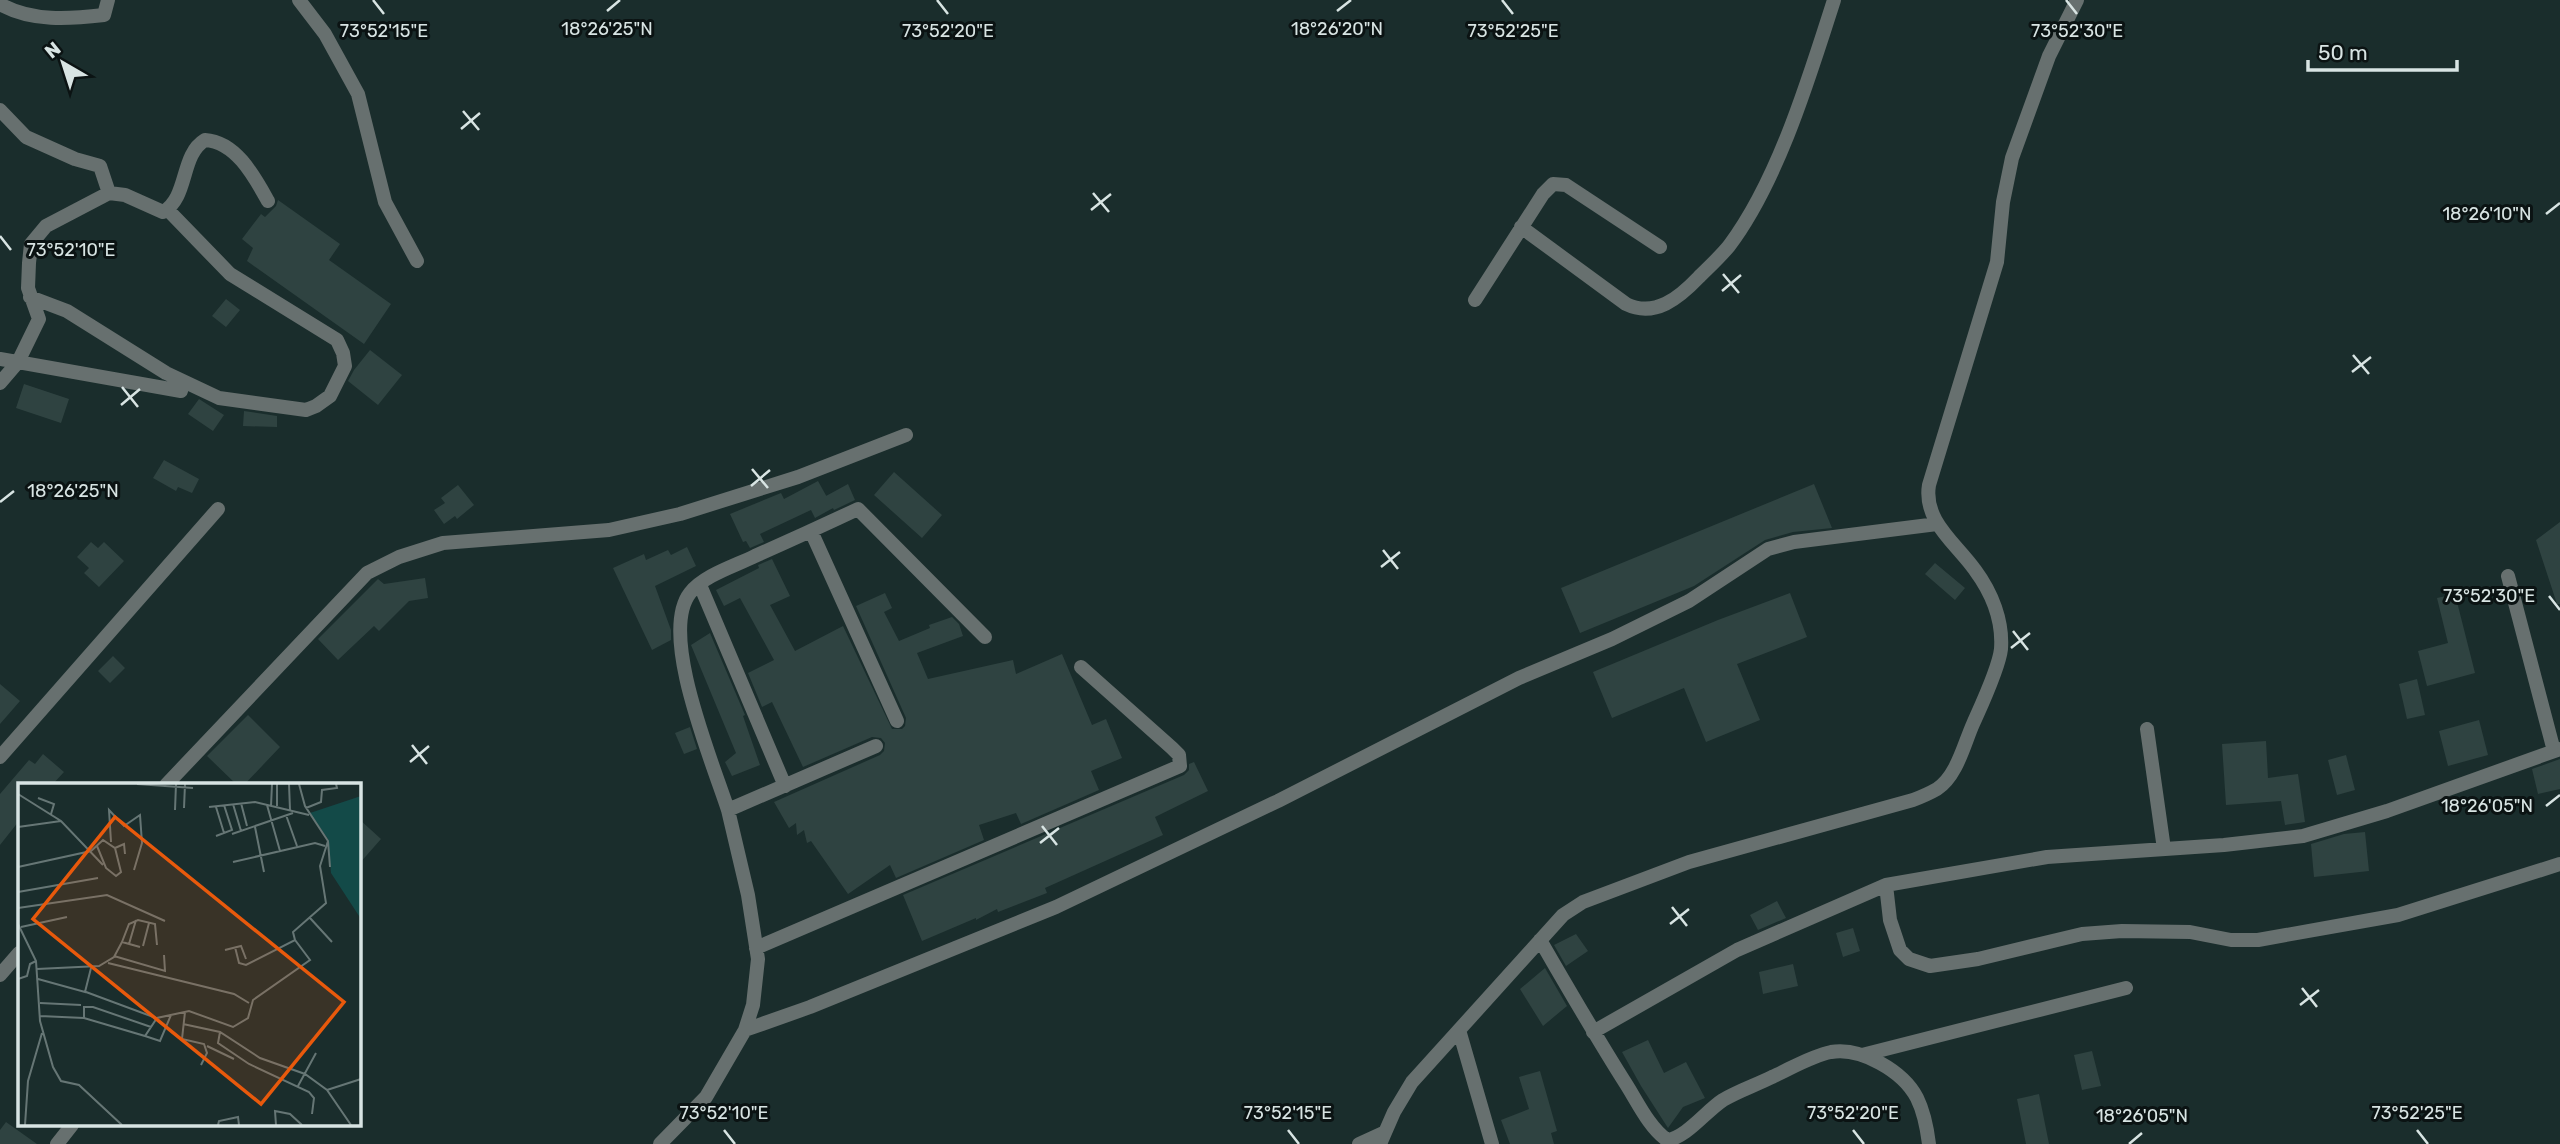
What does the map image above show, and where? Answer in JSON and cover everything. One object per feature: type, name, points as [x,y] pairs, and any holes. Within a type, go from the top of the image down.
[{"type":"street","points":[[0,4],[14,12],[64,19],[104,15],[108,0]]},
{"type":"street","points":[[299,0],[325,34],[358,94],[385,202],[417,261]]},
{"type":"street","points":[[1521,228],[1635,309],[1652,310],[1677,298],[1728,247],[1748,217],[1790,126],[1834,0]]},
{"type":"street","points":[[1359,1144],[1382,1138],[1412,1082],[1563,915],[1583,902],[1689,862],[1913,800],[1948,780],[2000,653],[2001,629],[1989,591],[1937,524],[1929,508],[1927,496],[1997,262],[2011,158],[2049,57],[2077,0]]},
{"type":"street","points":[[0,110],[26,137],[75,159],[100,166],[109,192]]},
{"type":"street","points":[[0,383],[18,362],[39,319],[28,288],[31,244],[46,226],[109,192],[125,195],[163,212],[168,210],[174,202],[193,151],[205,140],[218,141],[229,147],[268,201]]},
{"type":"street","points":[[1475,300],[1548,187],[1559,183],[1660,247]]},
{"type":"street","points":[[30,297],[68,311],[166,373],[219,398],[306,410],[330,396],[345,366],[337,340],[230,274],[168,210]]},
{"type":"street","points":[[0,359],[181,391]]},
{"type":"street","points":[[168,783],[368,573],[399,557],[443,544],[609,530],[680,514],[798,477],[906,435]]},
{"type":"street","points":[[0,757],[218,509]]},
{"type":"street","points":[[660,1144],[706,1097],[745,1030],[753,1005],[758,959],[748,895],[728,810],[684,674],[680,646],[683,604],[691,591],[713,576],[858,509],[985,637]]},
{"type":"street","points":[[745,1030],[810,1007],[1056,907],[1278,802],[1519,678],[1612,639],[1689,601],[1768,549],[1794,542],[1937,524]]},
{"type":"street","points":[[810,531],[897,721]]},
{"type":"street","points":[[1593,1032],[1737,950],[1886,885],[2047,857],[2303,836],[2387,811],[2557,750],[2508,576]]},
{"type":"street","points":[[700,585],[785,786]]},
{"type":"street","points":[[756,948],[1180,766],[1179,755],[1081,667]]},
{"type":"street","points":[[2147,729],[2164,849]]},
{"type":"street","points":[[728,810],[876,746]]},
{"type":"street","points":[[1886,885],[1890,920],[1900,950],[1909,959],[1930,966],[2095,933],[2154,930],[2190,932],[2231,940],[2258,940],[2398,915],[2560,864]]},
{"type":"street","points":[[1540,940],[1649,1121],[1667,1140],[1684,1133],[1724,1100],[1804,1062],[1829,1052],[1846,1051],[1861,1055],[1889,1069],[1906,1083],[1916,1096],[1925,1119],[1929,1144]]},
{"type":"street","points":[[0,975],[18,954]]},
{"type":"street","points":[[1861,1055],[2126,988]]},
{"type":"street","points":[[1459,1030],[1492,1144]]},
{"type":"street","points":[[57,1144],[71,1126]]},
{"type":"building","points":[[278,200],[340,244],[329,260],[391,304],[364,344],[247,261],[253,248],[242,239],[261,214],[265,217]]},
{"type":"building","points":[[226,299],[240,310],[226,327],[212,316]]},
{"type":"building","points":[[370,350],[402,375],[378,405],[348,381]]},
{"type":"building","points":[[24,384],[69,399],[61,423],[16,408]]},
{"type":"building","points":[[199,399],[224,415],[213,431],[188,414]]},
{"type":"building","points":[[244,411],[277,416],[277,427],[243,426]]},
{"type":"building","points":[[164,460],[199,479],[192,493],[178,487],[176,491],[153,478]]},
{"type":"building","points":[[894,472],[942,515],[922,538],[874,495]]},
{"type":"building","points":[[818,481],[833,508],[815,518],[811,510],[760,534],[764,542],[750,548],[746,541],[743,542],[730,514],[781,493],[784,499]]},
{"type":"building","points":[[848,484],[855,500],[834,510],[826,496]]},
{"type":"building","points":[[1814,484],[1832,528],[1793,532],[1765,540],[1694,586],[1580,633],[1561,588]]},
{"type":"building","points":[[458,485],[474,505],[457,519],[455,516],[444,524],[434,510],[445,503],[441,498]]},
{"type":"building","points":[[2560,522],[2560,604],[2557,604],[2536,540]]},
{"type":"building","points":[[91,542],[98,548],[104,542],[124,561],[99,587],[84,573],[89,568],[77,557]]},
{"type":"building","points":[[687,547],[696,566],[655,586],[671,630],[671,640],[652,650],[613,568],[644,554],[646,560],[668,550],[671,555]]},
{"type":"building","points":[[772,559],[790,596],[770,605],[795,651],[843,626],[892,729],[902,729],[906,718],[856,606],[885,593],[892,608],[884,612],[899,641],[930,628],[929,625],[952,617],[959,624],[963,636],[917,653],[928,679],[1013,660],[1016,674],[1062,654],[1092,725],[1106,719],[1122,758],[1091,771],[1099,790],[1021,824],[1016,813],[979,825],[984,840],[896,878],[890,865],[848,894],[811,841],[807,843],[804,830],[797,835],[796,823],[789,828],[774,802],[880,755],[884,751],[885,743],[881,738],[872,737],[803,767],[772,702],[762,707],[748,673],[774,660],[740,598],[724,606],[716,590]]},
{"type":"building","points":[[1935,563],[1965,588],[1955,600],[1925,574]]},
{"type":"building","points":[[425,578],[428,598],[409,601],[379,631],[374,626],[338,660],[318,639],[378,579],[384,584]]},
{"type":"building","points":[[1790,593],[1807,637],[1737,664],[1760,720],[1706,742],[1684,688],[1612,718],[1593,672]]},
{"type":"building","points":[[2455,594],[2475,673],[2427,686],[2418,651],[2448,643],[2437,598]]},
{"type":"building","points":[[710,633],[745,715],[743,716],[760,765],[732,776],[725,762],[736,753],[691,645]]},
{"type":"building","points":[[113,656],[125,668],[110,683],[98,671]]},
{"type":"building","points":[[2417,679],[2425,715],[2407,719],[2399,684]]},
{"type":"building","points":[[0,684],[20,701],[0,724]]},
{"type":"building","points":[[248,715],[280,747],[246,783],[235,783],[207,756]]},
{"type":"building","points":[[2479,720],[2488,755],[2448,766],[2439,731]]},
{"type":"building","points":[[690,727],[697,749],[684,754],[675,733]]},
{"type":"building","points":[[2266,741],[2268,778],[2298,774],[2305,822],[2285,825],[2281,801],[2226,805],[2222,744]]},
{"type":"building","points":[[43,754],[64,772],[54,783],[18,783],[18,822],[0,845],[0,794],[29,760],[35,764]]},
{"type":"building","points":[[2346,755],[2355,790],[2337,795],[2328,760]]},
{"type":"building","points":[[2560,759],[2560,789],[2538,794],[2532,769]]},
{"type":"building","points":[[1194,762],[1208,791],[1155,817],[1163,835],[1045,888],[1047,893],[998,912],[997,909],[922,941],[903,895],[1184,775],[1189,770],[1189,764]]},
{"type":"building","points":[[360,820],[381,839],[360,863]]},
{"type":"building","points":[[2365,832],[2369,871],[2314,877],[2311,844],[2344,834]]},
{"type":"building","points":[[1777,901],[1786,918],[1758,930],[1750,915]]},
{"type":"building","points":[[1853,928],[1860,951],[1843,957],[1836,933]]},
{"type":"building","points":[[1576,934],[1588,951],[1566,966],[1554,945]]},
{"type":"building","points":[[1793,964],[1798,986],[1763,994],[1759,972]]},
{"type":"building","points":[[1545,968],[1567,1006],[1543,1026],[1520,989]]},
{"type":"building","points":[[1648,1040],[1664,1073],[1686,1062],[1705,1098],[1683,1107],[1668,1128],[1622,1052]]},
{"type":"building","points":[[2092,1051],[2101,1086],[2082,1090],[2074,1055]]},
{"type":"building","points":[[1540,1071],[1557,1131],[1551,1133],[1554,1144],[1510,1144],[1501,1120],[1529,1109],[1519,1077]]},
{"type":"building","points":[[2039,1094],[2049,1144],[2026,1144],[2017,1099]]},
{"type":"building","points":[[6,1122],[37,1144],[0,1144],[0,1130]]}]
